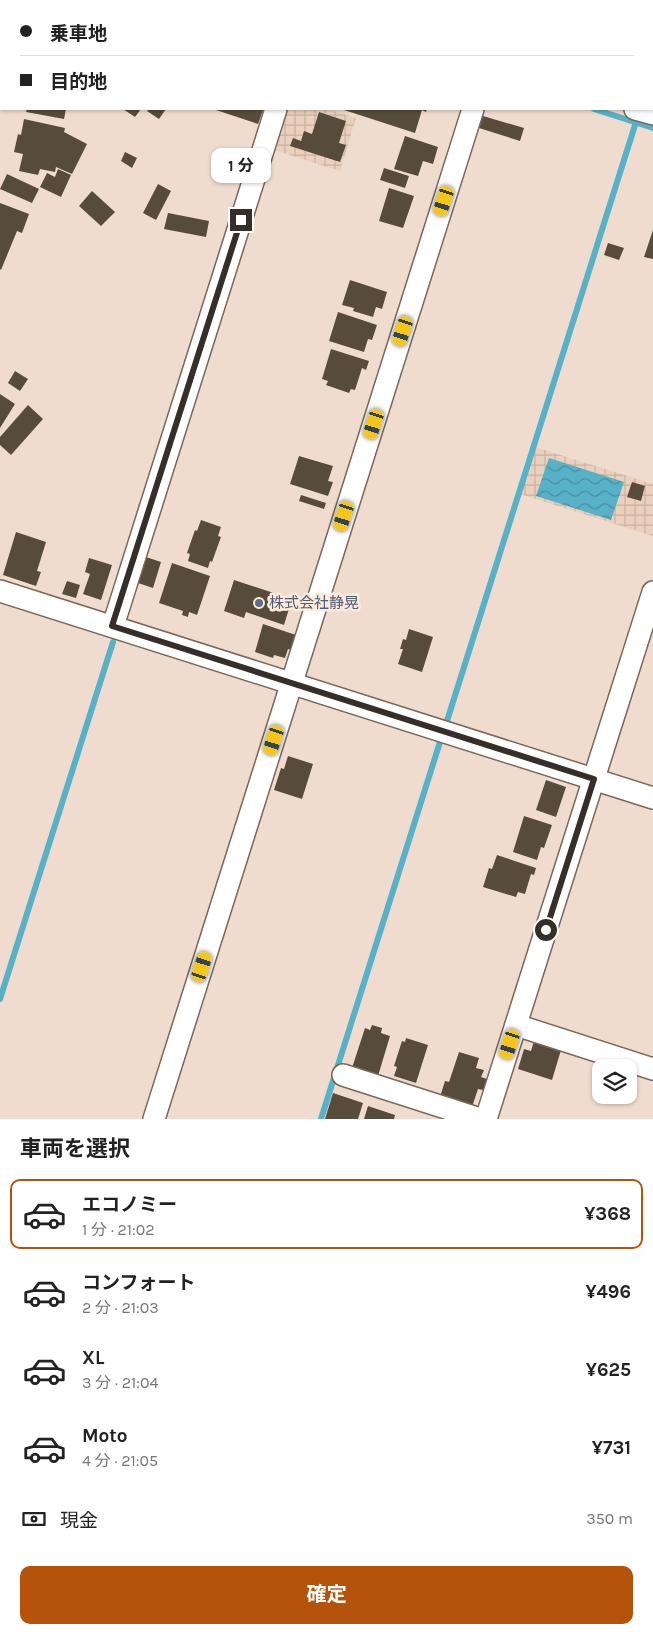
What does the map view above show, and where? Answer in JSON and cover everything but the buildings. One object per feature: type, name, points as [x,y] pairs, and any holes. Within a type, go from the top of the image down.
[{"type":"street","points":[[112,626],[276,110]]},
{"type":"street","points":[[154,1119],[473,110]]},
{"type":"street","points":[[639,110],[653,114]]},
{"type":"street","points":[[0,590],[653,798]]},
{"type":"street","points":[[486,1119],[653,592]]},
{"type":"street","points":[[516,1025],[653,1069]]},
{"type":"street","points":[[343,1076],[480,1119]]},
{"type":"shaded area","points":[[284,110],[330,110],[356,118],[340,171],[271,149]]},
{"type":"shaded area","points":[[535,447],[653,484],[653,536],[520,494]]},
{"type":"water","points":[[549,458],[624,482],[611,520],[536,496]]},
{"type":"waterway","points":[[597,110],[653,128]]},
{"type":"waterway","points":[[447,721],[636,122]]},
{"type":"waterway","points":[[0,999],[113,642]]},
{"type":"waterway","points":[[321,1119],[440,742]]},
{"type":"place","name":"株式会社静晃","points":[[259,603]]},
{"type":"route","points":[[241,220],[112,626],[594,779],[546,930]]}]
